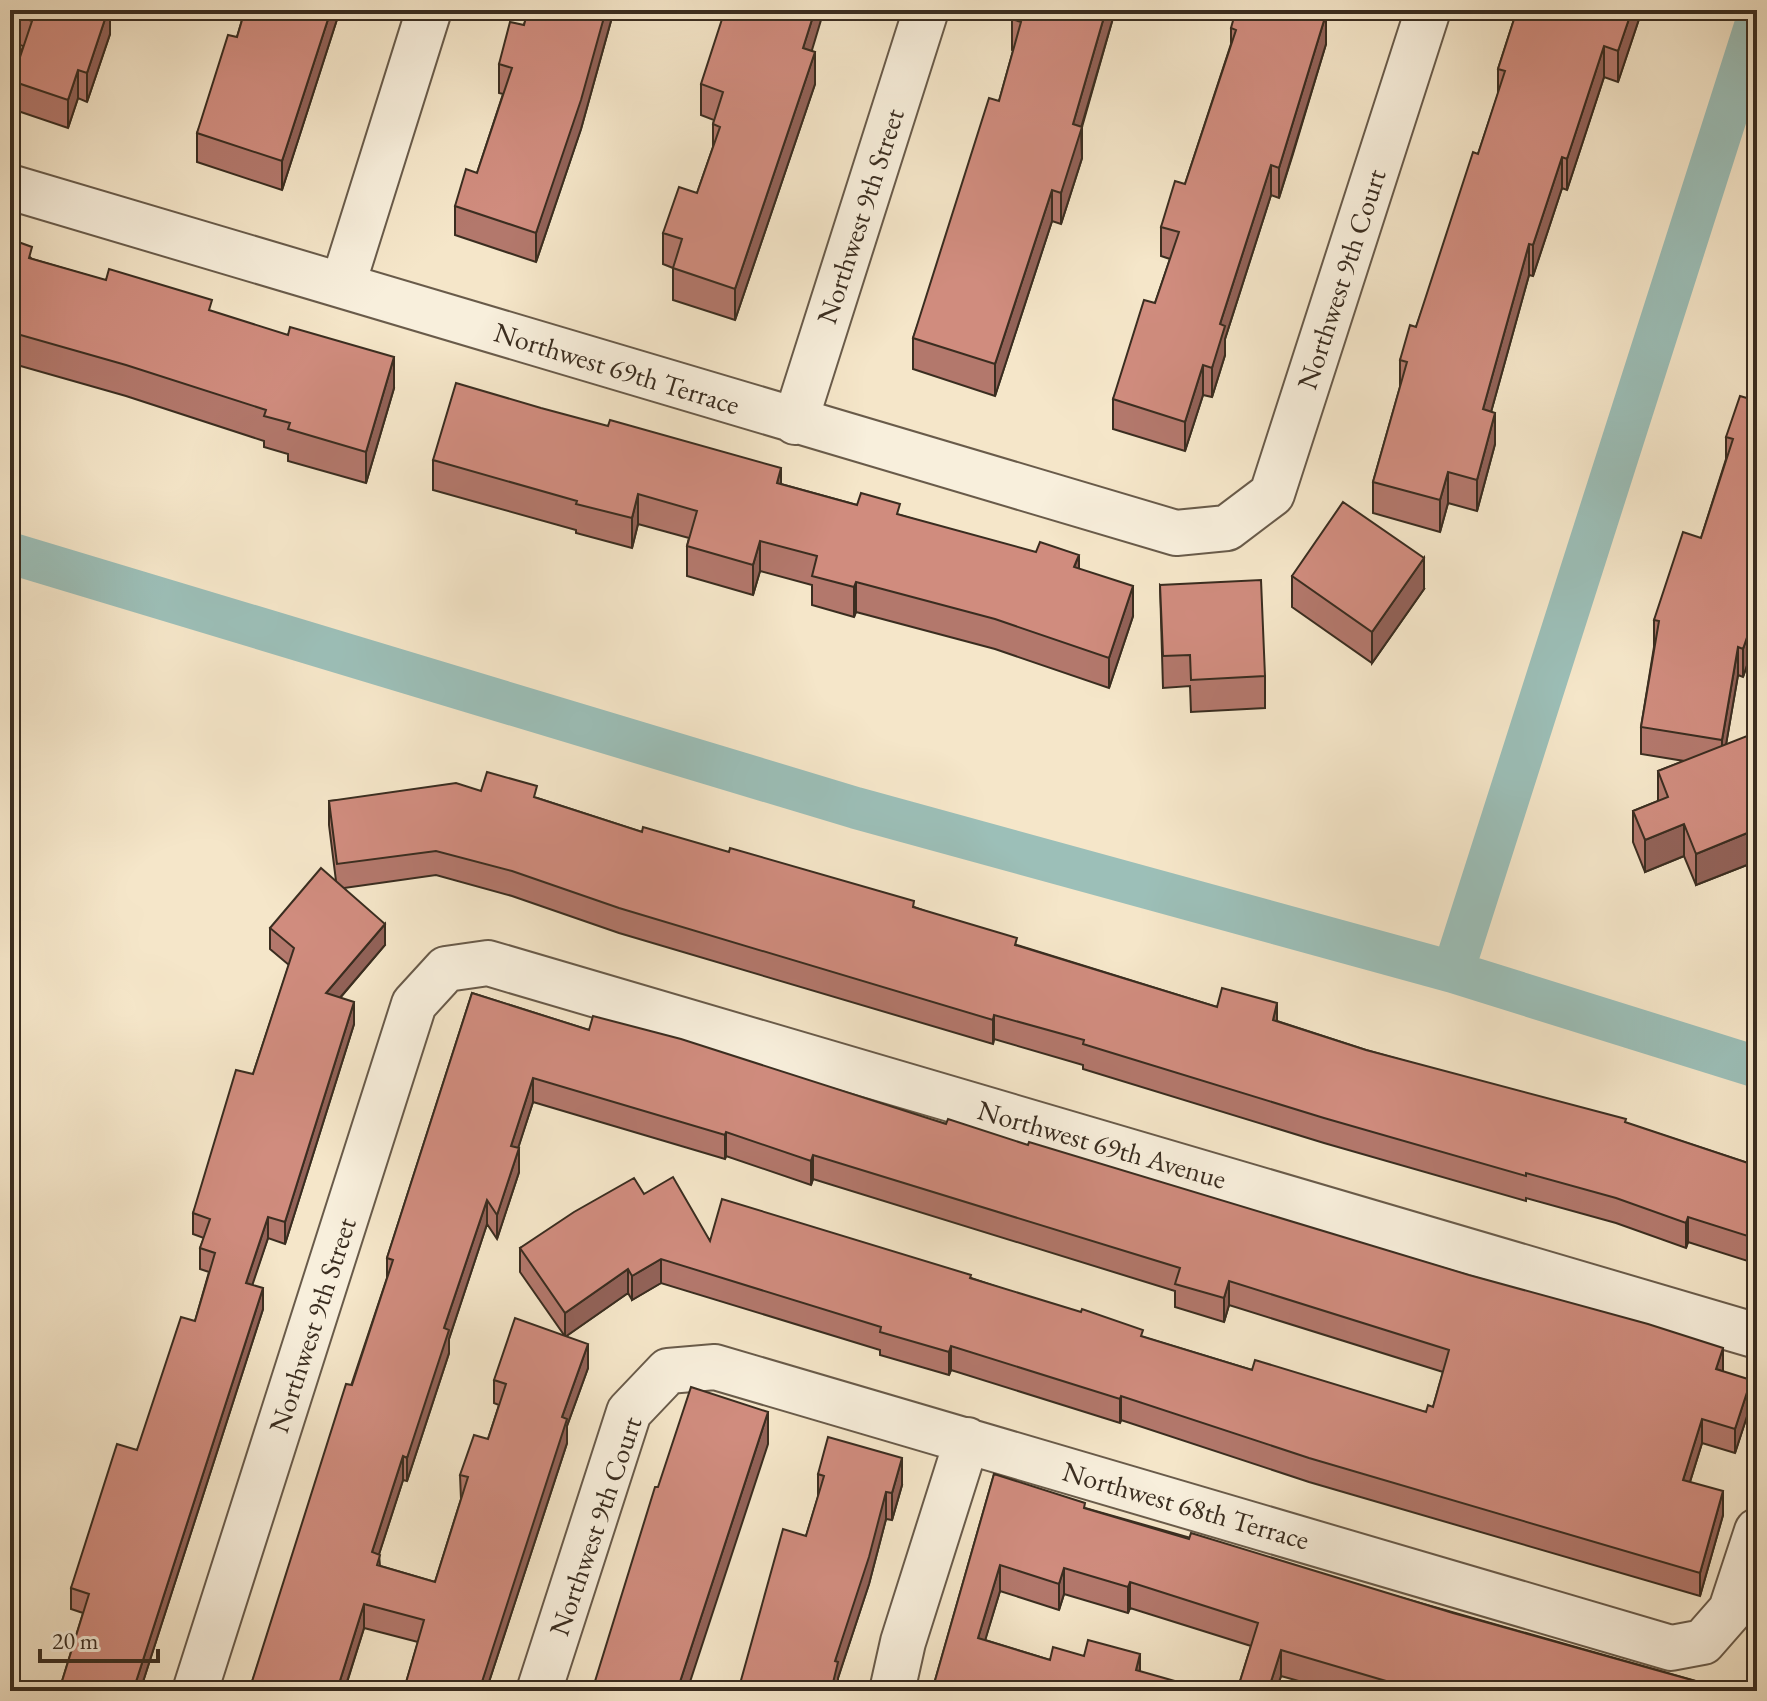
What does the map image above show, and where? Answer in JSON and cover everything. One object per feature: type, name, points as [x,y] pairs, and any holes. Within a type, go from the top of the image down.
[{"type":"street","points":[[343,284],[429,10]]},
{"type":"street","name":"Northwest 9th Street","points":[[795,422],[926,10]]},
{"type":"street","name":"Northwest 9th Court","points":[[1227,528],[1272,494],[1428,10]]},
{"type":"street","name":"Northwest 69th Terrace","points":[[10,187],[1176,533],[1227,528]]},
{"type":"street","name":"Northwest 69th Avenue","points":[[446,969],[488,963],[1757,1336]]},
{"type":"street","name":"Northwest 9th Street","points":[[195,1691],[414,1004],[446,969]]},
{"type":"street","name":"Northwest 68th Terrace","points":[[668,1371],[715,1367],[1671,1648],[1703,1642],[1731,1610],[1757,1531]]},
{"type":"street","name":"Northwest 9th Court","points":[[539,1691],[629,1412],[668,1371]]},
{"type":"street","points":[[892,1691],[903,1642],[967,1440]]},
{"type":"building","points":[[17,10],[108,10],[87,73],[78,70],[68,100],[12,81],[32,21],[15,15]]},
{"type":"building","points":[[245,10],[331,10],[282,161],[197,133],[228,35],[237,37]]},
{"type":"building","points":[[528,10],[606,10],[581,100],[536,233],[455,206],[466,169],[477,173],[512,68],[499,64],[510,22],[524,25]]},
{"type":"building","points":[[725,10],[815,10],[803,48],[815,52],[735,289],[673,268],[682,239],[663,233],[679,187],[697,193],[720,127],[713,124],[723,92],[701,84]]},
{"type":"building","points":[[1014,10],[1106,10],[1073,124],[1082,127],[1061,193],[1052,190],[995,364],[913,338],[989,98],[999,101],[1021,22],[1012,19]]},
{"type":"building","points":[[1236,10],[1315,10],[1326,14],[1279,168],[1271,165],[1220,324],[1225,326],[1212,368],[1203,365],[1185,422],[1113,399],[1144,300],[1155,303],[1179,232],[1161,227],[1175,181],[1185,184],[1236,30],[1231,28]]},
{"type":"building","points":[[1517,10],[1632,10],[1618,51],[1604,46],[1567,159],[1562,157],[1533,245],[1529,244],[1483,409],[1495,413],[1477,480],[1448,472],[1440,500],[1373,482],[1407,362],[1400,360],[1410,325],[1416,327],[1473,152],[1478,154],[1505,71],[1498,69]]},
{"type":"building","points":[[10,239],[32,247],[29,258],[106,280],[109,269],[212,300],[209,310],[288,335],[290,327],[394,357],[366,452],[288,429],[290,423],[264,416],[266,410],[10,332]]},
{"type":"building","points":[[456,383],[608,426],[610,420],[781,468],[777,483],[857,505],[861,493],[900,504],[897,514],[1036,552],[1040,542],[1079,555],[1074,567],[1133,586],[1109,658],[995,619],[856,582],[854,587],[812,576],[817,556],[760,541],[753,565],[687,546],[697,511],[638,494],[632,518],[433,460]]},
{"type":"building","points":[[1740,396],[1757,401],[1757,608],[1743,649],[1738,647],[1722,740],[1641,727],[1659,621],[1654,620],[1683,532],[1701,538],[1733,439],[1726,437]]},
{"type":"building","points":[[1343,502],[1424,558],[1372,632],[1292,576]]},
{"type":"building","points":[[1261,580],[1265,676],[1191,680],[1190,655],[1163,656],[1160,585]]},
{"type":"building","points":[[1747,736],[1757,761],[1757,829],[1696,854],[1684,824],[1645,840],[1633,811],[1668,797],[1658,771]]},
{"type":"building","points":[[487,772],[537,786],[534,797],[642,832],[643,827],[729,852],[730,848],[914,901],[913,907],[1017,938],[1015,945],[1217,1007],[1222,988],[1277,1003],[1273,1020],[1366,1050],[1626,1119],[1625,1122],[1757,1166],[1757,1239],[1688,1217],[1686,1223],[1616,1198],[1526,1173],[1526,1176],[1324,1118],[1083,1044],[1084,1040],[994,1015],[993,1020],[619,908],[512,871],[436,851],[337,864],[329,801],[456,783],[481,791]]},
{"type":"building","points":[[321,868],[385,924],[326,993],[354,1002],[285,1222],[268,1217],[246,1283],[263,1288],[133,1691],[59,1691],[89,1594],[71,1588],[117,1444],[137,1450],[181,1317],[195,1321],[215,1253],[200,1248],[210,1219],[193,1213],[236,1070],[253,1074],[294,948],[270,928]]},
{"type":"building","points":[[472,993],[589,1030],[593,1016],[681,1039],[946,1124],[948,1119],[1028,1145],[1029,1142],[1723,1348],[1716,1369],[1751,1380],[1735,1429],[1702,1419],[1683,1480],[1723,1491],[1700,1573],[1309,1458],[1121,1396],[1120,1399],[951,1346],[949,1352],[880,1332],[881,1327],[661,1259],[632,1276],[628,1269],[565,1313],[520,1248],[574,1212],[634,1178],[644,1194],[673,1177],[710,1241],[722,1199],[1081,1312],[1082,1309],[1143,1330],[1141,1336],[1252,1370],[1255,1360],[1426,1412],[1428,1405],[1433,1407],[1449,1350],[1229,1281],[1224,1298],[1175,1284],[1180,1268],[813,1155],[811,1161],[726,1132],[725,1135],[533,1078],[511,1146],[519,1148],[497,1215],[487,1200],[444,1328],[449,1330],[372,1552],[380,1555],[377,1565],[435,1582],[468,1477],[460,1475],[474,1435],[488,1439],[506,1384],[494,1380],[515,1318],[588,1344],[562,1417],[567,1419],[479,1691],[400,1691],[401,1685],[405,1686],[424,1620],[364,1604],[338,1687],[353,1691],[249,1691],[346,1384],[352,1385],[393,1260],[387,1258]]},
{"type":"building","points":[[691,1387],[768,1412],[677,1691],[592,1691],[655,1487],[658,1487]]},
{"type":"building","points":[[828,1437],[902,1458],[892,1493],[886,1492],[869,1557],[835,1661],[838,1662],[831,1691],[738,1691],[783,1529],[806,1536],[824,1476],[818,1474]]},
{"type":"building","points":[[994,1474],[1085,1503],[1084,1508],[1189,1539],[1191,1533],[1453,1613],[1731,1691],[1383,1691],[1386,1681],[1281,1650],[1268,1691],[1237,1691],[1258,1623],[1130,1582],[1128,1587],[1064,1568],[1059,1584],[1000,1565],[978,1638],[1050,1660],[1053,1647],[1084,1656],[1088,1640],[1140,1654],[1136,1670],[1210,1691],[932,1691]]},
{"type":"waterway","points":[[1453,972],[1757,20]]},
{"type":"waterway","points":[[10,553],[856,808],[1453,972],[1757,1067]]}]
